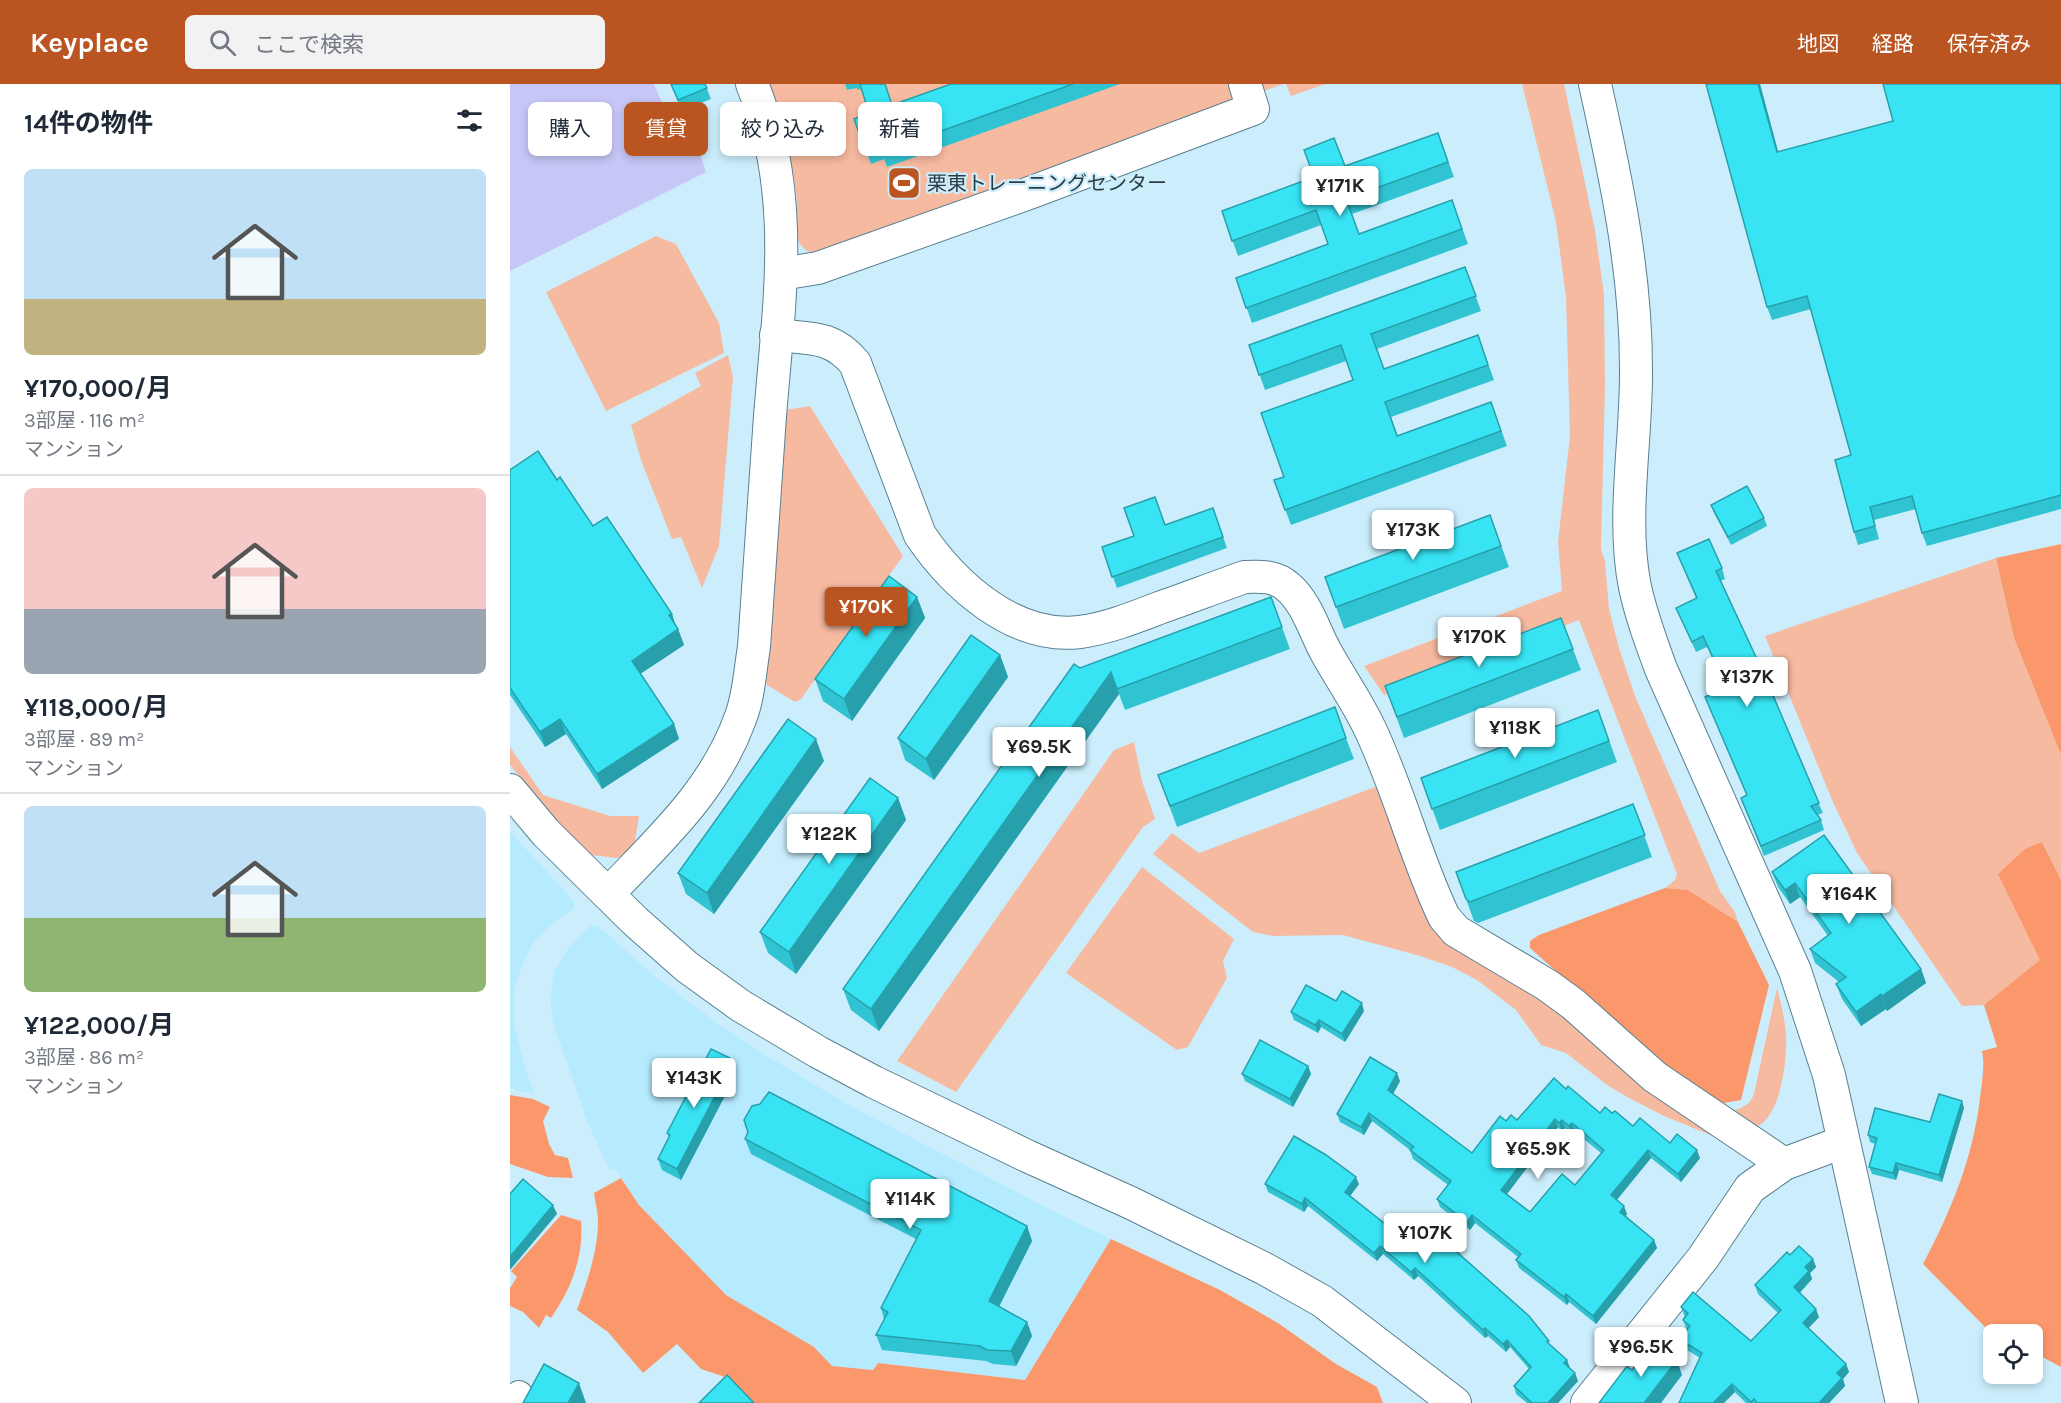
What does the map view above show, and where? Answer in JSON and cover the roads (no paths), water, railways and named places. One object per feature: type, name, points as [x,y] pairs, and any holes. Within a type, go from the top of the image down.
[{"type":"street","points":[[608,894],[681,817],[708,784],[741,717],[754,647],[781,274],[780,198],[776,164],[768,129],[752,84]]},
{"type":"street","points":[[781,274],[818,268],[1032,192],[1253,109],[1245,84]]},
{"type":"street","points":[[1595,84],[1622,212],[1634,294],[1636,369],[1630,534],[1635,585],[1661,669],[1795,971],[1828,1075],[1902,1403]]},
{"type":"street","points":[[776,335],[825,340],[843,350],[855,363],[920,535],[936,558],[957,581],[987,604],[1020,623],[1050,631],[1078,632],[1111,626],[1245,577],[1260,576],[1275,579],[1288,586],[1299,598],[1327,655],[1371,730],[1444,917],[1456,931],[1547,985],[1573,1004],[1655,1077],[1784,1164]]},
{"type":"street","points":[[510,790],[546,833],[635,921],[687,967],[741,1006],[818,1052],[957,1122],[1131,1203],[1265,1269],[1322,1301],[1455,1403]]},
{"type":"street","points":[[1587,1403],[1703,1258],[1750,1188],[1784,1164],[1843,1142]]},
{"type":"place","name":"栗東トレーニングセンター","points":[[904,183]]}]
